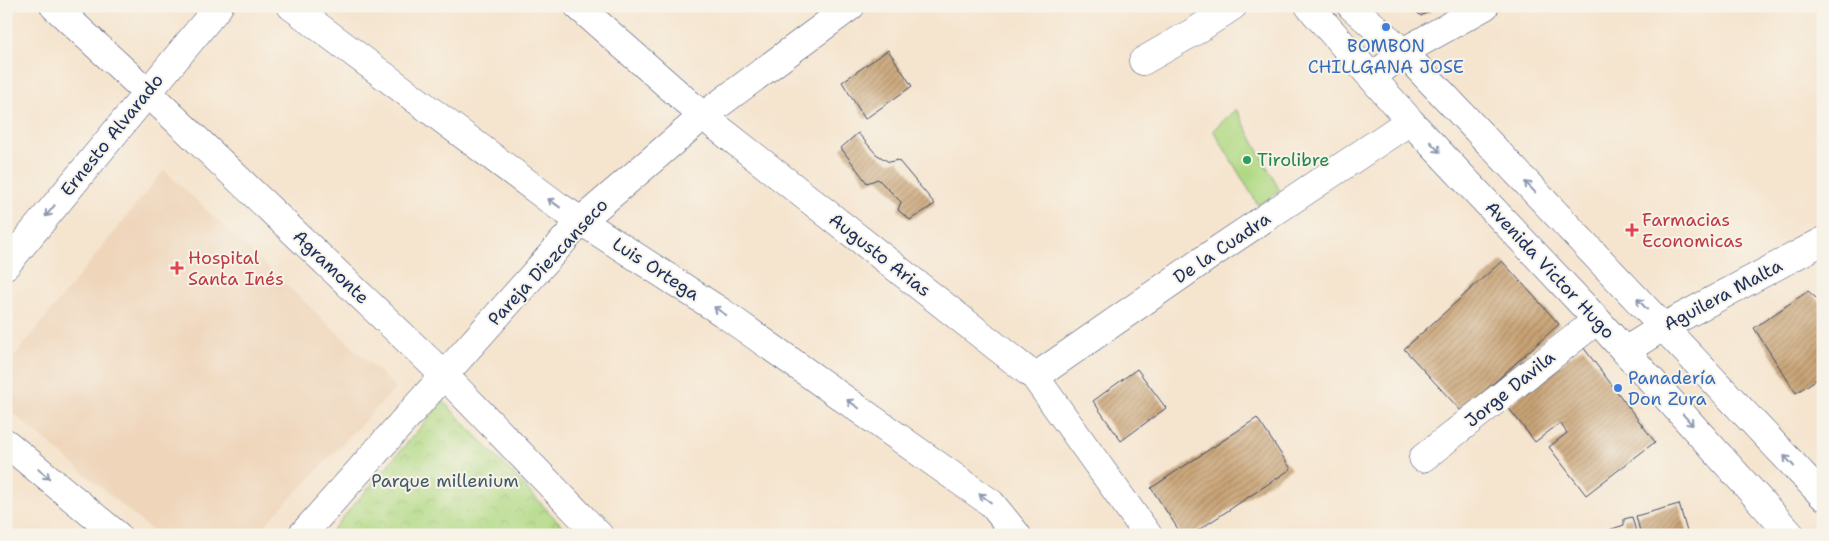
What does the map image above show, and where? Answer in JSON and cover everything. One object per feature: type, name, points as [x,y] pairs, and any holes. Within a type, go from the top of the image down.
[{"type":"street","name":"Agramonte","points":[[54,6],[444,375],[600,535]]},
{"type":"street","name":"Ernesto Alvarado","points":[[6,265],[219,6]]},
{"type":"street","name":"Luis Ortega","points":[[291,6],[558,206],[722,313],[991,502],[1017,535]]},
{"type":"street","name":"Augusto Arias","points":[[578,6],[703,116],[1035,377],[1148,535]]},
{"type":"street","name":"Pareja Diezcanseco","points":[[302,535],[582,220],[703,116],[851,6]]},
{"type":"street","points":[[1143,61],[1197,30],[1233,6]]},
{"type":"street","name":"Avenida Victor Hugo","points":[[1309,6],[1410,121],[1597,320],[1791,535]]},
{"type":"street","points":[[1351,6],[1403,52],[1823,496]]},
{"type":"street","points":[[1373,77],[1403,52],[1485,6]]},
{"type":"street","name":"De la Cuadra","points":[[1035,377],[1219,249],[1410,121]]},
{"type":"street","name":"Aguilera Malta","points":[[1625,351],[1663,326],[1823,242]]},
{"type":"street","name":"Jorge Davila","points":[[1423,458],[1597,320]]},
{"type":"street","points":[[6,443],[117,535]]},
{"type":"shaded area","name":"Hospital Santa Inés","points":[[164,170],[396,388],[255,535],[157,535],[6,407],[6,367]]},
{"type":"green space","name":"Tirolibre","points":[[1236,109],[1280,191],[1258,205],[1213,130]]},
{"type":"green space","name":"Parque millenium","points":[[443,401],[571,535],[328,535]]},
{"type":"building","points":[[1410,6],[1439,6],[1421,16]]},
{"type":"building","points":[[888,50],[912,86],[865,119],[842,82]]},
{"type":"building","points":[[858,133],[876,154],[889,162],[898,160],[935,204],[910,220],[898,210],[901,202],[878,179],[867,183],[841,148]]},
{"type":"building","points":[[1502,261],[1559,324],[1462,412],[1404,349]]},
{"type":"building","points":[[1808,291],[1823,304],[1823,375],[1796,393],[1754,328]]},
{"type":"building","points":[[1583,347],[1655,442],[1586,495],[1549,447],[1567,433],[1560,423],[1535,442],[1507,406]]},
{"type":"building","points":[[1137,369],[1166,408],[1121,441],[1093,401]]},
{"type":"building","points":[[1257,418],[1291,469],[1191,535],[1182,535],[1151,488]]},
{"type":"building","points":[[1679,504],[1688,535],[1641,535],[1636,516]]},
{"type":"building","points":[[1632,517],[1637,535],[1609,535],[1609,530],[1624,525],[1624,519]]},
{"type":"place","name":"BOMBON CHILLGANA JOSE","points":[[1386,27]]},
{"type":"place","name":"Tirolibre","points":[[1247,160]]},
{"type":"place","name":"Farmacias Economicas","points":[[1632,230]]},
{"type":"place","name":"Hospital Santa Inés","points":[[177,268]]},
{"type":"place","name":"Panadería Don Zura","points":[[1618,388]]}]
